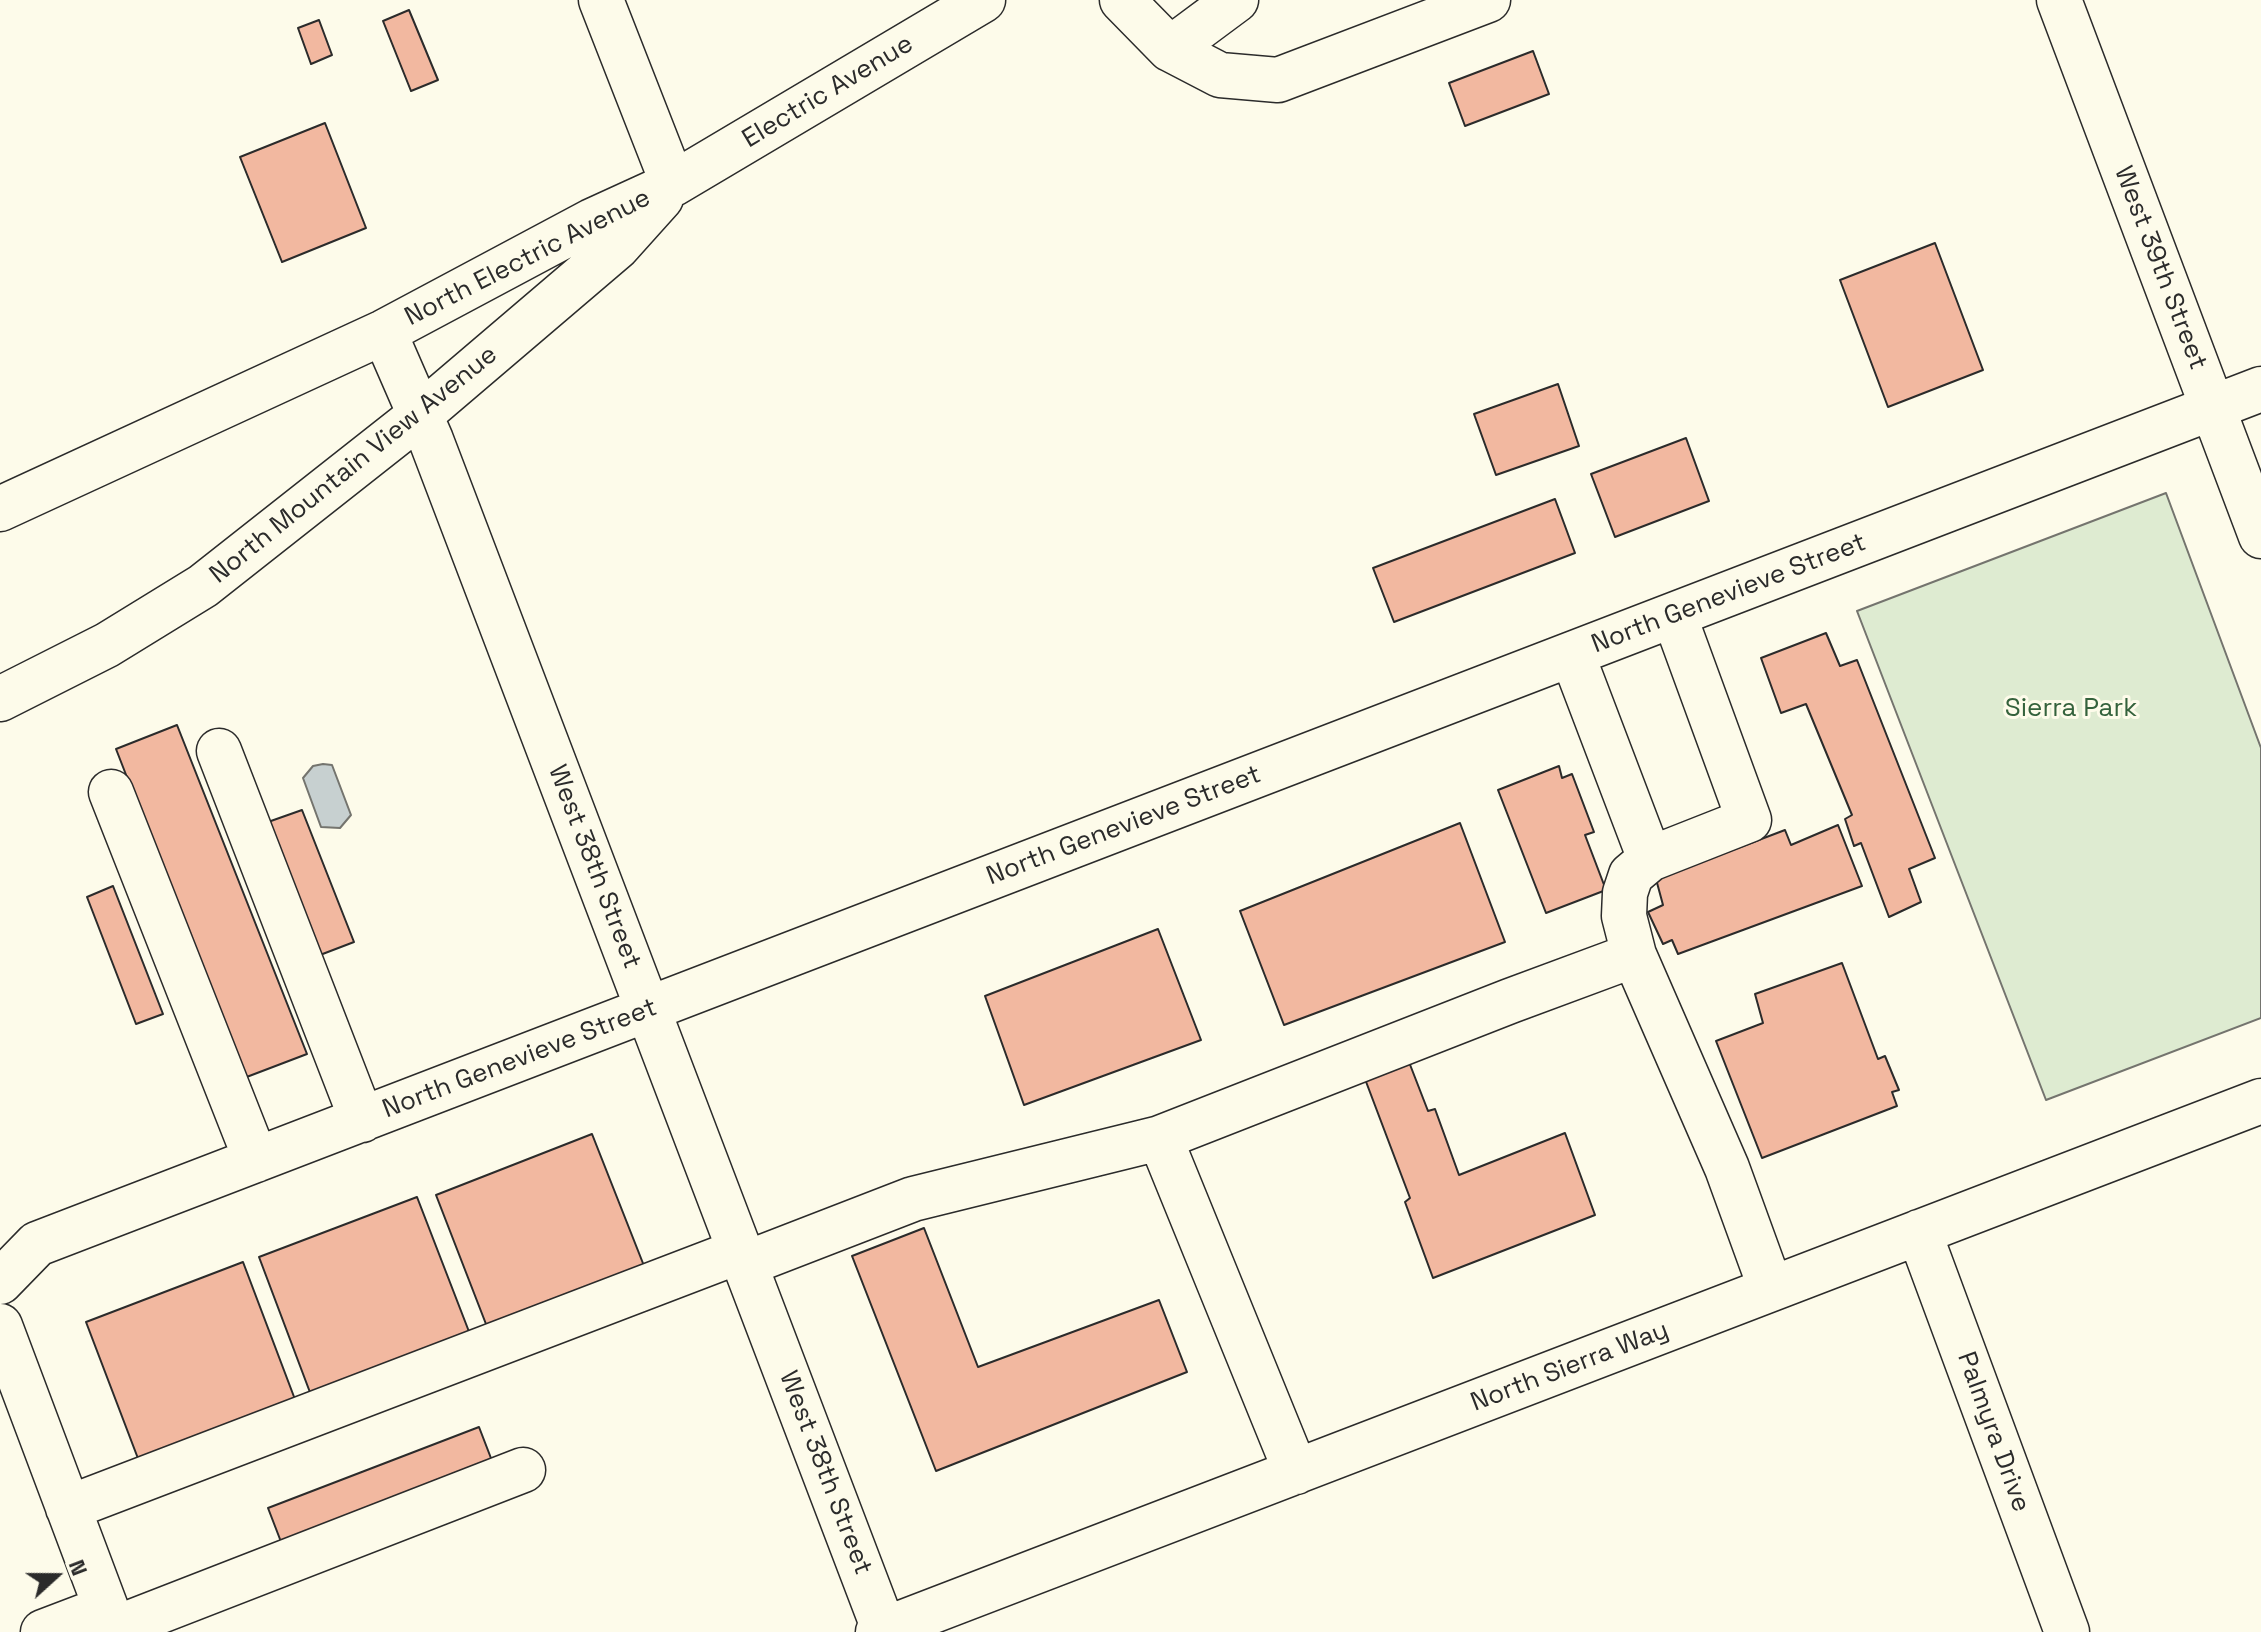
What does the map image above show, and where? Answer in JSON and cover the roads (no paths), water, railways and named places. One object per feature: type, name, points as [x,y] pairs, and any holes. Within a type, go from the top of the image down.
[{"type":"street","points":[[601,0],[673,184]]},
{"type":"street","name":"Electric Avenue","points":[[673,184],[983,0]]},
{"type":"street","points":[[1122,0],[1170,49],[1220,75],[1278,80],[1488,0]]},
{"type":"street","points":[[1170,49],[1236,0]]},
{"type":"street","name":"West 39th Street","points":[[2059,0],[2261,536]]},
{"type":"street","name":"North Electric Avenue","points":[[384,332],[592,221],[673,184]]},
{"type":"street","name":"North Mountain View Avenue","points":[[0,699],[107,645],[203,586],[420,415],[617,247],[673,184]]},
{"type":"street","points":[[0,509],[384,332]]},
{"type":"street","name":"West 38th Street","points":[[384,332],[420,415],[743,1257],[882,1631]]},
{"type":"street","name":"North Genevieve Street","points":[[0,1282],[37,1244],[2261,389]]},
{"type":"street","points":[[1674,615],[1749,820],[1650,859],[1631,875],[1625,893],[1624,916],[1634,955],[1727,1168],[1771,1289]]},
{"type":"street","points":[[1572,654],[1650,859]]},
{"type":"street","points":[[219,751],[362,1120]]},
{"type":"street","points":[[111,792],[256,1160]]},
{"type":"street","points":[[68,1508],[743,1257],[913,1199],[1160,1138],[1634,955]]},
{"type":"street","name":"North Sierra Way","points":[[882,1631],[2261,1101]]},
{"type":"street","points":[[1160,1138],[1296,1472]]},
{"type":"street","name":"Palmyra Drive","points":[[1919,1232],[2067,1632]]},
{"type":"street","points":[[0,1326],[112,1623]]},
{"type":"street","points":[[43,1632],[112,1623],[523,1470]]},
{"type":"park label","name":"Sierra Park","points":[[2071,709]]}]
